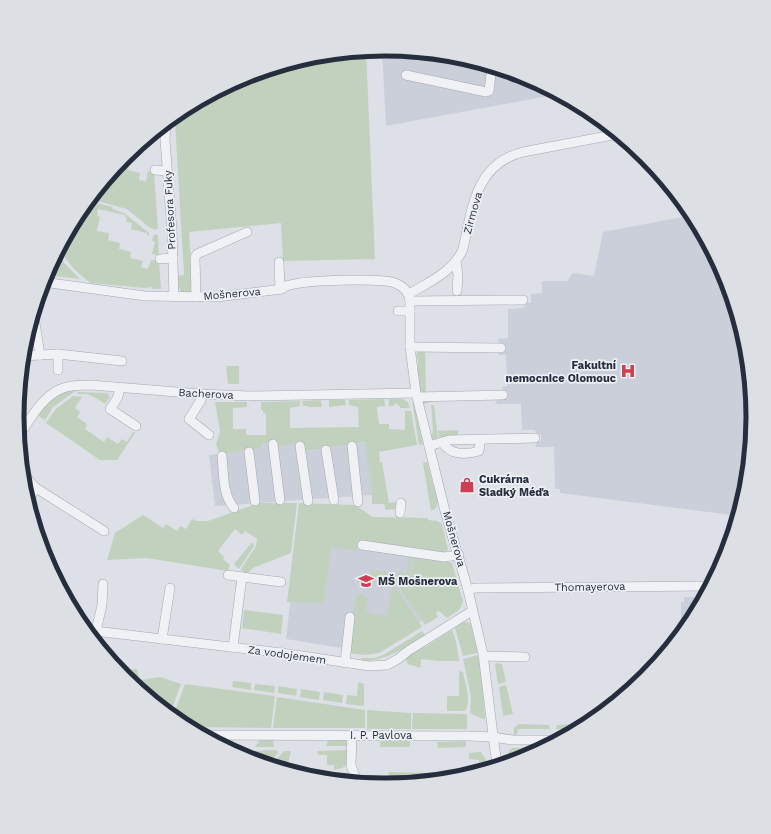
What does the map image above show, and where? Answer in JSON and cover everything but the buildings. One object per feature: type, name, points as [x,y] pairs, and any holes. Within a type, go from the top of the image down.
[{"type":"street","points":[[406,75],[486,92],[488,91],[491,72]]},
{"type":"street","name":"Profesora Fuky","points":[[166,130],[174,297]]},
{"type":"street","name":"Zirmova","points":[[410,297],[456,262],[463,249],[477,193],[487,174],[498,164],[517,153],[527,150],[612,135]]},
{"type":"street","points":[[155,170],[167,171]]},
{"type":"street","points":[[196,297],[195,257],[198,254],[247,232]]},
{"type":"street","points":[[160,259],[173,258]]},
{"type":"street","points":[[279,262],[280,289]]},
{"type":"street","points":[[456,262],[458,275],[457,291]]},
{"type":"street","name":"Mošnerova","points":[[50,283],[145,296],[217,298],[246,289],[280,289],[290,284],[322,281],[362,280],[396,283],[410,297],[410,347],[416,395],[445,511],[459,555],[484,656],[497,761]]},
{"type":"street","points":[[410,297],[523,300]]},
{"type":"street","points":[[398,311],[410,311]]},
{"type":"street","points":[[35,326],[40,355]]},
{"type":"street","points":[[410,347],[501,348]]},
{"type":"street","points":[[58,354],[58,370]]},
{"type":"street","points":[[29,356],[58,354],[122,361]]},
{"type":"street","name":"Bacherova","points":[[24,428],[42,403],[54,393],[63,388],[74,385],[250,396],[416,395]]},
{"type":"street","points":[[120,388],[118,398],[110,409],[136,426]]},
{"type":"street","points":[[201,394],[201,400],[189,419],[210,435]]},
{"type":"street","points":[[416,395],[503,395]]},
{"type":"street","points":[[429,446],[449,440],[535,438]]},
{"type":"street","points":[[442,442],[446,449],[455,453],[479,451],[480,442]]},
{"type":"street","points":[[273,444],[280,500]]},
{"type":"street","points":[[300,446],[308,500]]},
{"type":"street","points":[[352,446],[358,502]]},
{"type":"street","points":[[326,450],[334,500]]},
{"type":"street","points":[[249,452],[255,500]]},
{"type":"street","points":[[222,456],[226,496],[234,508]]},
{"type":"street","points":[[30,480],[36,488],[104,531]]},
{"type":"street","points":[[32,494],[36,488]]},
{"type":"street","points":[[400,503],[400,513]]},
{"type":"street","points":[[362,545],[444,557],[459,555]]},
{"type":"street","points":[[228,575],[281,582]]},
{"type":"street","points":[[233,647],[242,577]]},
{"type":"street","points":[[96,631],[102,605],[104,584]]},
{"type":"street","name":"Thomayerova","points":[[468,590],[474,588],[705,586]]},
{"type":"street","points":[[162,639],[170,588]]},
{"type":"street","name":"Za vodojemem","points":[[96,631],[233,647],[369,666],[387,665],[472,611]]},
{"type":"street","points":[[345,663],[350,617]]},
{"type":"street","points":[[484,656],[526,657]]},
{"type":"street","name":"I. P. Pavlova","points":[[215,735],[493,737],[512,740],[547,740]]},
{"type":"street","points":[[352,735],[351,765],[355,777]]},
{"type":"shaded area","points":[[382,56],[409,56],[456,62],[502,75],[524,83],[550,96],[386,126]]},
{"type":"shaded area","name":"Fakultní nemocnice Olomouc","points":[[686,216],[710,257],[728,301],[735,323],[744,370],[747,417],[746,441],[744,464],[734,515],[560,493],[560,489],[555,489],[554,447],[535,447],[537,443],[541,441],[541,435],[536,433],[535,430],[522,430],[521,404],[495,404],[498,399],[508,398],[508,392],[503,390],[502,387],[507,386],[506,355],[498,355],[499,351],[506,350],[505,345],[499,344],[498,339],[508,338],[508,309],[524,308],[526,303],[531,303],[531,294],[542,293],[542,281],[567,281],[573,273],[594,276],[603,232]]},
{"type":"shaded area","points":[[304,442],[307,451],[366,442],[372,495],[215,506],[209,455],[261,448],[261,444],[268,443],[294,444]]},
{"type":"shaded area","name":"MŠ Mošnerova","points":[[299,524],[428,527],[434,555],[433,613],[373,653],[286,639]]},
{"type":"shaded area","points":[[684,597],[700,597],[681,625],[681,602],[684,602]]},
{"type":"green space","points":[[366,56],[375,259],[283,261],[281,223],[189,232],[193,294],[182,292],[179,288],[177,276],[184,275],[175,123],[226,93],[269,75],[315,62]]},
{"type":"green space","points":[[128,164],[129,164],[128,170],[140,173],[139,180],[146,181],[148,171],[154,173],[158,228],[156,230],[149,227],[127,209],[96,201]]},
{"type":"green space","points":[[95,203],[113,207],[112,209],[124,213],[149,233],[149,236],[147,233],[131,229],[132,223],[126,222],[127,217],[125,217],[125,215],[98,209],[97,216],[100,217],[97,231],[109,233],[108,240],[120,243],[119,249],[131,252],[130,258],[143,261],[141,267],[148,269],[151,260],[159,261],[161,289],[91,283],[77,272],[63,253],[72,236]]},
{"type":"green space","points":[[157,234],[159,255],[152,254],[155,242],[152,241],[153,236]]},
{"type":"green space","points":[[61,257],[65,264],[80,279],[53,276]]},
{"type":"green space","points":[[419,351],[425,351],[426,393],[420,391],[418,359],[416,355]]},
{"type":"green space","points":[[226,366],[239,366],[239,384],[228,384]]},
{"type":"green space","points":[[78,389],[53,407],[45,420],[37,415],[55,398],[66,392]]},
{"type":"green space","points":[[78,392],[107,393],[110,397],[105,404],[94,397],[87,394],[78,394]]},
{"type":"green space","points":[[73,396],[82,397],[75,408],[80,412],[77,417],[87,424],[85,429],[104,442],[107,437],[118,444],[122,439],[127,442],[133,432],[135,433],[117,460],[100,460],[46,423],[56,409]]},
{"type":"green space","points":[[434,398],[434,401],[424,404],[424,401]]},
{"type":"green space","points":[[384,399],[385,406],[377,407],[379,424],[389,424],[389,429],[405,430],[405,411],[411,411],[417,445],[379,452],[389,503],[398,502],[395,509],[386,510],[384,504],[372,504],[365,442],[306,451],[304,442],[273,447],[271,442],[261,444],[261,448],[220,454],[216,445],[220,431],[215,402],[247,402],[247,407],[233,408],[233,429],[246,429],[246,435],[266,435],[266,414],[263,413],[263,410],[261,410],[261,402],[300,401],[300,406],[290,408],[290,428],[359,427],[358,407],[349,405],[349,400]]},
{"type":"green space","points":[[389,399],[402,399],[408,402],[410,408],[400,408],[398,404],[389,406]]},
{"type":"green space","points":[[321,400],[322,407],[303,406],[302,401]]},
{"type":"green space","points":[[329,400],[345,400],[346,405],[329,407]]},
{"type":"green space","points":[[412,401],[423,444],[419,445]]},
{"type":"green space","points":[[431,405],[434,405],[438,438],[433,439],[431,437],[433,432]]},
{"type":"green space","points":[[458,430],[458,436],[439,438],[438,431]]},
{"type":"green space","points":[[427,462],[438,502],[436,508],[431,511],[423,463]]},
{"type":"green space","points":[[259,503],[297,503],[291,553],[253,568],[248,573],[243,572],[241,569],[256,546],[257,539],[245,531],[242,535],[235,529],[218,551],[224,557],[223,559],[230,565],[228,571],[147,558],[107,560],[115,533],[143,515],[163,528],[166,524],[177,531],[180,526],[186,529],[192,519],[197,521],[208,521]]},
{"type":"green space","points":[[299,503],[355,505],[373,517],[428,518],[428,520],[437,521],[442,524],[448,550],[443,554],[432,553],[431,550],[358,540],[357,551],[331,547],[324,603],[287,602]]},
{"type":"green space","points":[[252,542],[254,546],[239,569],[234,564]]},
{"type":"green space","points":[[409,557],[412,558],[410,575],[398,585],[394,582],[388,581],[376,580],[376,582],[370,582],[371,570],[407,574]]},
{"type":"green space","points":[[414,558],[432,561],[433,558],[443,559],[443,561],[452,563],[463,602],[459,610],[447,618],[439,611],[436,613],[438,617],[425,625],[399,587],[411,576]]},
{"type":"green space","points":[[392,585],[396,588],[422,627],[379,653],[365,655],[348,653],[356,594],[365,595],[365,597],[368,598],[366,611],[369,611],[369,614],[387,616]]},
{"type":"green space","points":[[244,610],[283,615],[281,634],[242,628]]},
{"type":"green space","points":[[468,622],[471,625],[477,653],[463,656],[455,628],[461,623]]},
{"type":"green space","points":[[452,630],[456,641],[459,661],[421,659],[420,668],[408,664],[406,660],[407,657],[424,645],[425,647]]},
{"type":"green space","points":[[422,631],[425,635],[395,653],[379,659],[361,661],[361,658],[375,658],[383,655]]},
{"type":"green space","points":[[478,655],[485,719],[470,713],[471,696],[463,659]]},
{"type":"green space","points":[[496,663],[502,664],[506,682],[498,684]]},
{"type":"green space","points":[[137,669],[139,678],[136,679],[127,670]]},
{"type":"green space","points":[[459,671],[463,672],[468,698],[467,707],[465,711],[447,711],[447,696],[459,696]]},
{"type":"green space","points":[[160,677],[181,684],[172,709],[147,689],[140,682],[140,680]]},
{"type":"green space","points":[[233,681],[251,683],[251,690],[232,687]]},
{"type":"green space","points":[[358,682],[364,684],[364,706],[346,704],[347,695],[357,696]]},
{"type":"green space","points":[[185,684],[275,696],[271,728],[200,727],[175,711]]},
{"type":"green space","points":[[255,684],[275,686],[274,693],[254,690]]},
{"type":"green space","points":[[506,685],[513,714],[503,716],[499,687]]},
{"type":"green space","points":[[278,686],[297,689],[296,696],[278,693]]},
{"type":"green space","points":[[301,689],[320,692],[319,700],[300,697]]},
{"type":"green space","points":[[324,692],[343,695],[342,703],[323,700]]},
{"type":"green space","points":[[277,697],[365,710],[365,728],[273,728]]},
{"type":"green space","points":[[367,710],[411,713],[411,729],[367,729]]},
{"type":"green space","points":[[413,713],[467,714],[467,729],[412,729]]},
{"type":"green space","points":[[519,724],[549,725],[550,729],[518,729],[517,734],[514,736],[514,728]]},
{"type":"green space","points":[[576,724],[568,729],[556,729],[557,725]]},
{"type":"green space","points":[[260,740],[273,740],[274,747],[255,747]]},
{"type":"green space","points":[[345,740],[349,746],[326,746],[328,741]]},
{"type":"green space","points":[[380,741],[410,741],[410,747],[380,747]]},
{"type":"green space","points":[[466,741],[466,747],[438,748],[437,742]]},
{"type":"green space","points":[[512,748],[530,748],[503,758],[503,755],[507,754]]},
{"type":"green space","points":[[275,750],[278,751],[278,753],[272,760],[255,754],[255,751]]},
{"type":"green space","points":[[349,750],[348,764],[342,768],[334,770],[334,765],[327,765],[327,755],[318,755],[317,751]]},
{"type":"green space","points":[[284,751],[291,751],[288,764],[276,761]]},
{"type":"green space","points":[[481,752],[485,758],[486,764],[479,766],[479,760],[469,759],[469,753]]},
{"type":"green space","points":[[389,772],[446,773],[409,778],[364,778],[388,777]]},
{"type":"place","name":"Fakultní nemocnice Olomouc","points":[[628,371]]},
{"type":"place","name":"Cukrárna Sladký Méďa","points":[[467,485]]},
{"type":"place","name":"MŠ Mošnerova","points":[[366,581]]}]
